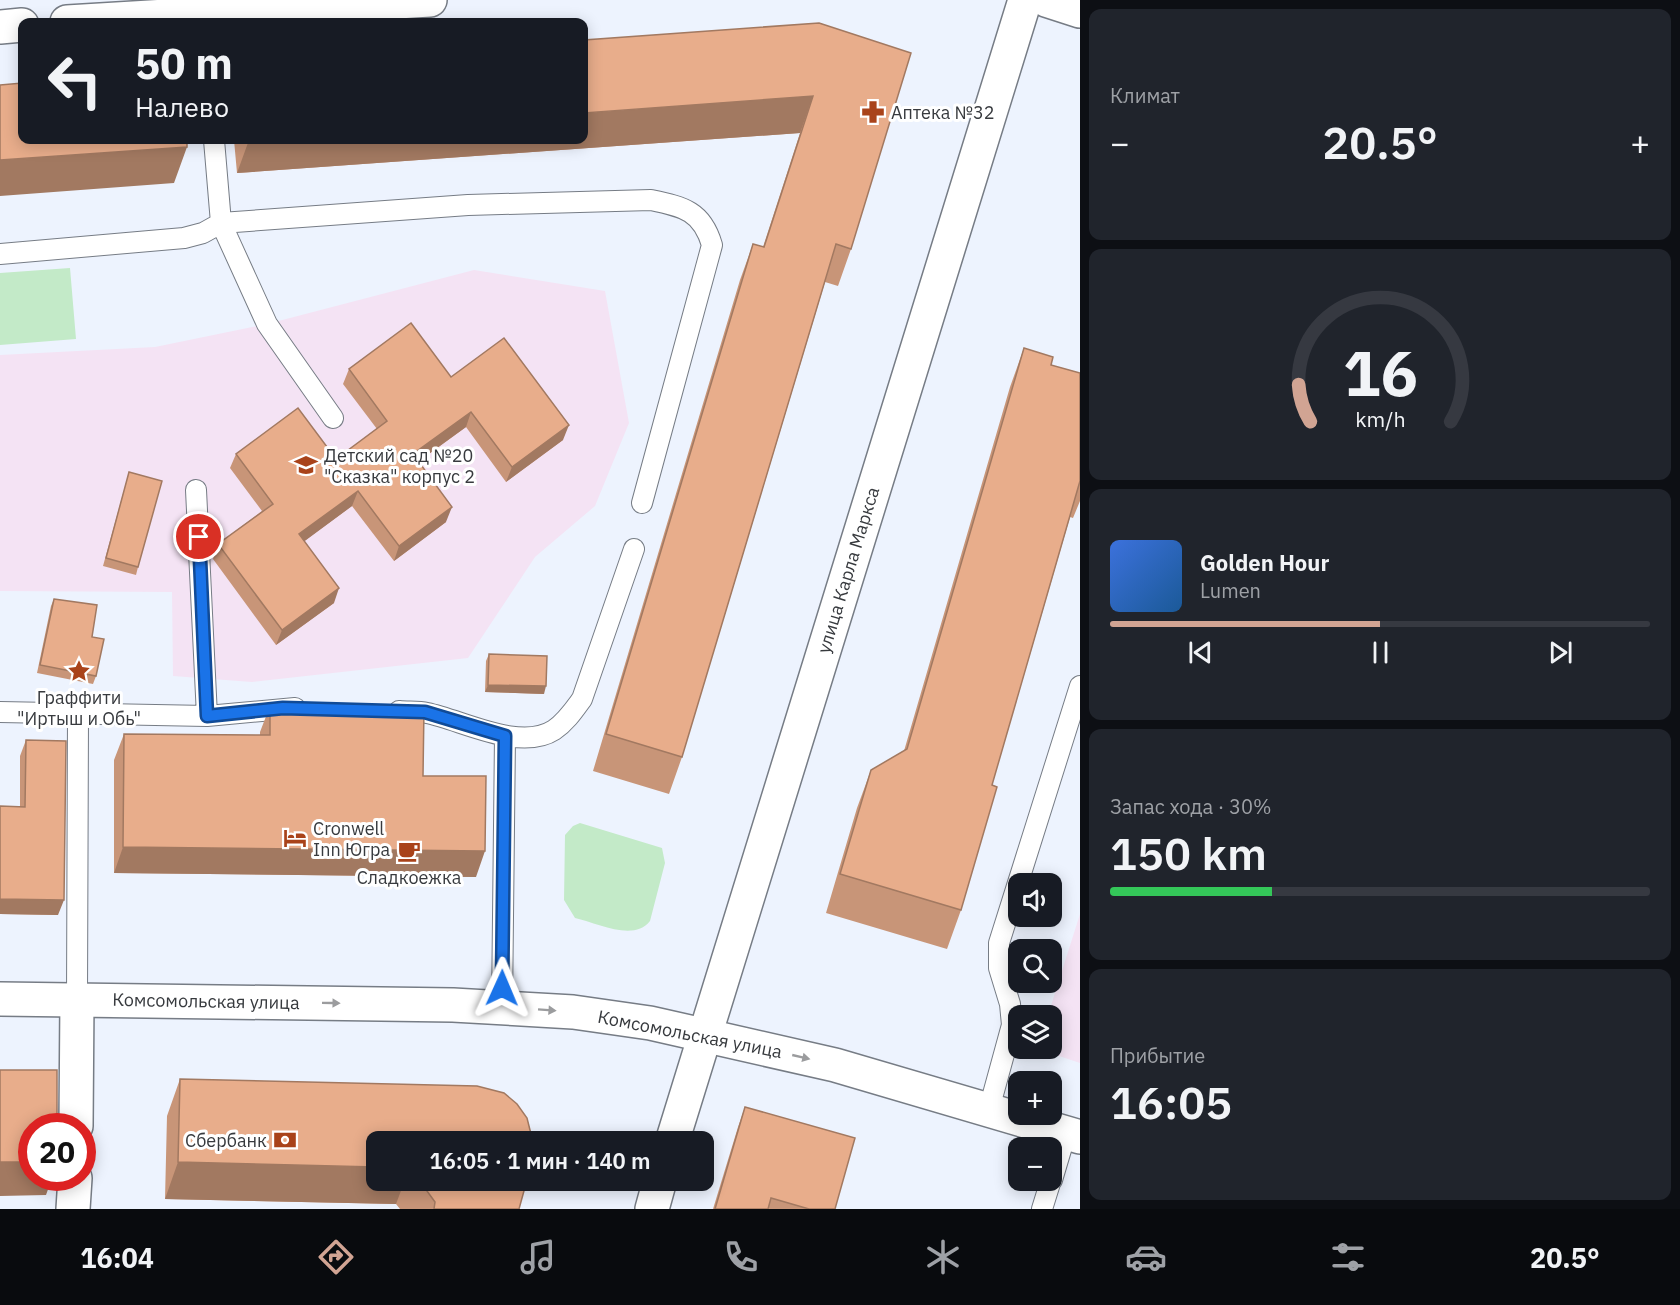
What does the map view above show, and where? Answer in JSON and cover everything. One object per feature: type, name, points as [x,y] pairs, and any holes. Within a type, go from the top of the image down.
[{"type":"street","points":[[204,18],[430,0]]},
{"type":"street","name":"улица Карла Маркса","points":[[675,1131],[703,1034],[1026,0]]},
{"type":"street","points":[[1046,0],[1080,11]]},
{"type":"street","points":[[0,27],[18,25]]},
{"type":"street","name":"Комсомольская улица","points":[[0,999],[502,1007],[573,1012],[650,1023],[835,1065],[1073,1135]]},
{"type":"street","points":[[76,1113],[77,999]]},
{"type":"street","points":[[73,1209],[74,1191]]},
{"type":"street","points":[[652,1209],[657,1191]]},
{"type":"lane","points":[[214,144],[221,224],[267,324],[333,418]]},
{"type":"lane","points":[[0,254],[184,238],[203,233],[221,224],[468,205],[651,200],[680,206],[698,217],[707,228],[712,245],[708,268],[642,502]]},
{"type":"lane","points":[[196,490],[207,716]]},
{"type":"lane","points":[[378,711],[425,712],[505,736],[537,736],[553,731],[570,717],[582,699],[634,549]]},
{"type":"lane","points":[[989,1109],[1012,1025],[1010,1004],[999,968],[999,943],[1080,686]]},
{"type":"lane","points":[[0,712],[207,716],[283,708],[318,709]]},
{"type":"lane","points":[[77,999],[78,714]]},
{"type":"lane","points":[[502,1007],[505,736]]},
{"type":"lane","points":[[1062,1158],[1073,1135]]},
{"type":"lane","points":[[1042,1209],[1048,1191]]},
{"type":"shaded area","name":"Детский сад №20 \"Сказка\" корпус 2","points":[[474,270],[605,291],[629,423],[595,506],[535,557],[468,658],[252,682],[173,676],[172,592],[0,591],[0,355],[155,347],[267,324]]},
{"type":"shaded area","points":[[1080,914],[1080,1063],[1062,1057],[1062,1005],[1051,1005],[1055,993],[1062,993],[1062,971]]},
{"type":"green space","points":[[70,268],[76,339],[0,345],[0,273]]},
{"type":"green space","points":[[580,823],[662,848],[665,863],[650,921],[643,927],[625,931],[575,918],[564,900],[565,835],[573,826]]},
{"type":"building","points":[[819,23],[911,53],[851,249],[836,244],[682,757],[606,734],[753,244],[764,247],[813,96],[588,113],[588,40]]},
{"type":"building","points":[[18,83],[18,144],[187,144],[187,147],[0,160],[0,85]]},
{"type":"building","points":[[411,323],[451,377],[504,338],[569,425],[512,467],[471,412],[413,454],[452,507],[399,546],[358,491],[299,534],[339,588],[282,630],[218,544],[273,504],[236,454],[298,408],[336,459],[387,421],[349,369]]},
{"type":"building","points":[[1024,348],[1053,357],[1051,365],[1080,373],[1080,481],[992,785],[997,787],[961,910],[840,874],[871,770],[907,749]]},
{"type":"building","points":[[129,472],[162,481],[138,567],[106,558]]},
{"type":"building","points":[[54,599],[97,605],[92,637],[104,639],[96,676],[40,665]]},
{"type":"building","points":[[489,654],[547,656],[546,686],[488,685]]},
{"type":"building","points":[[270,706],[424,708],[423,776],[486,776],[485,851],[123,847],[124,734],[270,735]]},
{"type":"building","points":[[26,740],[66,741],[64,900],[0,899],[0,806],[25,807]]},
{"type":"building","points":[[0,1070],[57,1070],[57,1113],[18,1113],[18,1162],[0,1162]]},
{"type":"building","points":[[180,1079],[477,1086],[504,1093],[517,1104],[527,1118],[530,1131],[366,1131],[366,1167],[178,1162]]},
{"type":"building","points":[[745,1107],[855,1138],[835,1209],[809,1209],[771,1198],[768,1209],[715,1209]]},
{"type":"building","points":[[427,1191],[524,1191],[519,1209],[434,1209],[435,1202]]},
{"type":"place","name":"Аптека №32","points":[[873,112]]},
{"type":"place","name":"Детский сад №20 \"Сказка\" корпус 2","points":[[306,465]]},
{"type":"place","name":"Граффити \"Иртыш и Обь\"","points":[[79,671]]},
{"type":"place","name":"Cronwell Inn Югра","points":[[295,838]]},
{"type":"place","name":"Сладкоежка","points":[[409,851]]},
{"type":"place","name":"Сбербанк","points":[[285,1140]]},
{"type":"route","points":[[199,537],[207,716],[283,708],[425,712],[505,736],[502,988]]}]
